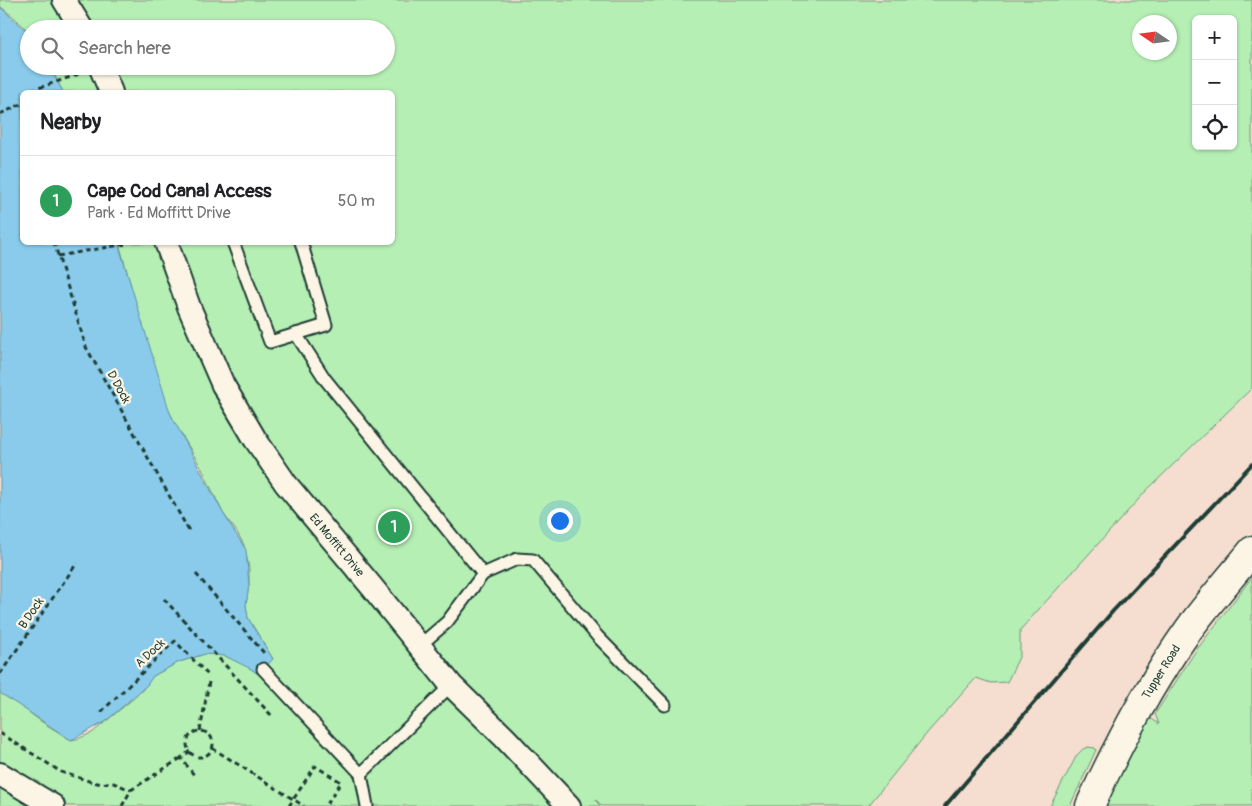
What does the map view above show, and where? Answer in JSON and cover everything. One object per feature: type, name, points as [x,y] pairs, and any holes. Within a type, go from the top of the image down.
[{"type":"main road","name":"Tupper Road","points":[[1090,806],[1113,756],[1164,666],[1215,595],[1252,551]]},
{"type":"street","points":[[64,0],[76,20]]},
{"type":"street","points":[[96,75],[109,90]]},
{"type":"street","name":"Ed Moffitt Drive","points":[[167,245],[189,307],[223,385],[255,439],[286,484],[451,685],[505,738],[569,806]]},
{"type":"street","points":[[0,774],[53,806]]},
{"type":"lane","points":[[234,245],[270,342],[326,325],[302,245]]},
{"type":"lane","points":[[296,334],[325,379],[483,574]]},
{"type":"lane","points":[[419,646],[446,622],[483,574],[517,559],[533,560],[598,637],[665,705]]},
{"type":"lane","points":[[262,669],[360,774],[367,806]]},
{"type":"lane","points":[[360,774],[451,685]]},
{"type":"path","points":[[33,90],[76,75]]},
{"type":"path","points":[[0,114],[20,105]]},
{"type":"path","name":"D Dock","points":[[55,245],[86,348],[189,532]]},
{"type":"path","points":[[58,256],[120,245]]},
{"type":"path","name":"B Dock","points":[[0,674],[77,563]]},
{"type":"path","points":[[196,574],[266,655]]},
{"type":"path","points":[[164,599],[272,716]]},
{"type":"path","name":"A Dock","points":[[101,712],[175,641],[209,676]]},
{"type":"path","points":[[200,731],[209,682]]},
{"type":"path","points":[[194,732],[206,732],[212,738],[212,748],[209,753],[202,756],[193,754],[187,743],[188,739],[194,732]]},
{"type":"path","points":[[0,733],[61,772],[102,784],[111,782],[131,790]]},
{"type":"path","points":[[212,748],[304,806]]},
{"type":"path","points":[[122,806],[131,790],[190,751]]},
{"type":"path","points":[[181,758],[194,775]]},
{"type":"path","points":[[289,806],[315,766],[341,782],[326,806]]},
{"type":"green space","points":[[0,0],[1252,0],[1252,388],[1147,490],[1020,630],[1020,655],[1007,682],[991,683],[976,678],[928,732],[868,806],[602,806],[595,799],[600,806],[0,806],[0,692],[71,740],[92,733],[140,693],[153,676],[179,662],[205,654],[219,655],[247,666],[258,674],[273,659],[248,618],[246,605],[249,568],[244,545],[223,513],[201,467],[177,427],[161,394],[120,245],[395,245],[395,90],[62,90],[54,75],[395,75],[395,20],[20,20],[20,23],[0,6]]},
{"type":"green space","points":[[1252,577],[1252,806],[1103,806],[1148,720],[1152,719],[1159,724],[1155,714],[1195,652]]},
{"type":"green space","points":[[1088,747],[1095,748],[1096,750],[1070,806],[1050,806],[1077,755]]},
{"type":"water","points":[[0,7],[20,25],[20,75],[54,75],[62,90],[20,90],[20,245],[119,245],[170,413],[223,513],[246,550],[249,585],[246,605],[248,618],[273,659],[259,674],[225,656],[205,654],[179,662],[153,676],[147,685],[105,722],[71,740],[0,693]]},
{"type":"railway","points":[[945,806],[1113,611],[1252,464]]},
{"type":"place","name":"Cape Cod Canal Access","points":[[394,527]]}]
